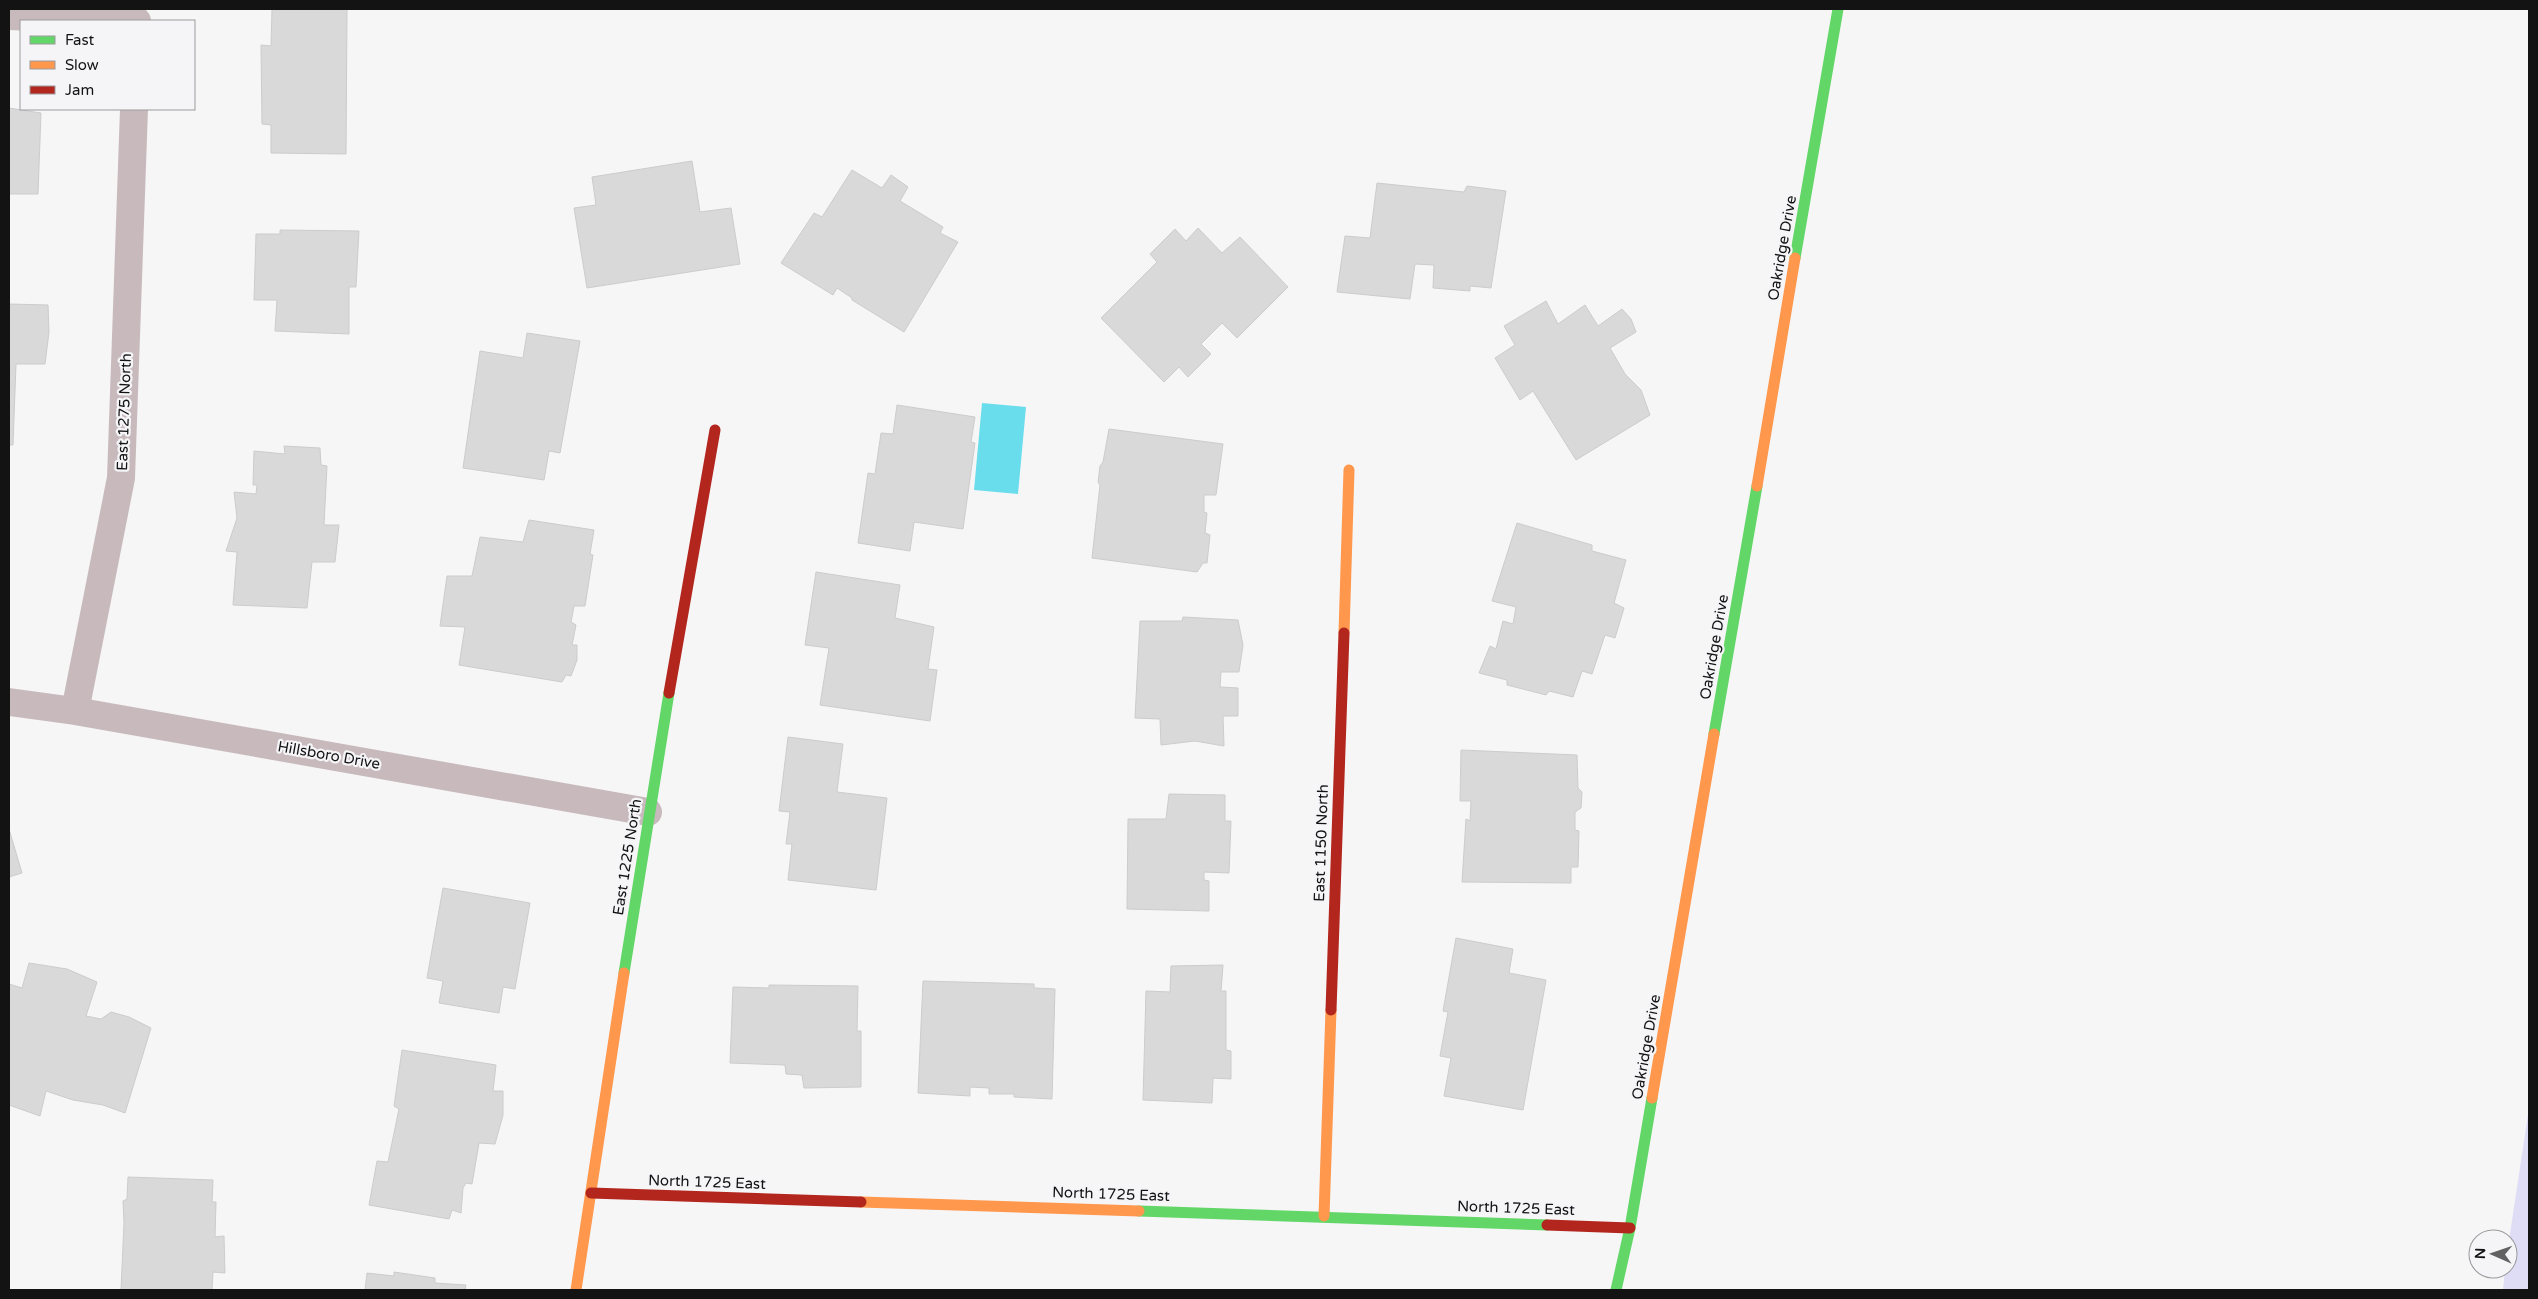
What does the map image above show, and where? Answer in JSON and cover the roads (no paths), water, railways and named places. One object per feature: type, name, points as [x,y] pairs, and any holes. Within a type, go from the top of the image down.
[{"type":"street","name":"Oakridge Drive","points":[[1616,1290],[1630,1228],[1838,9]]},
{"type":"street","points":[[9,16],[137,17]]},
{"type":"street","name":"East 1275 North","points":[[75,711],[122,478],[134,110]]},
{"type":"street","name":"East 1225 North","points":[[576,1290],[648,812],[715,430]]},
{"type":"street","name":"East 1150 North","points":[[1324,1216],[1349,470]]},
{"type":"street","name":"Hillsboro Drive","points":[[9,702],[75,711],[648,812]]},
{"type":"street","name":"North 1725 East","points":[[591,1193],[1324,1216],[1630,1228]]},
{"type":"water","points":[[982,403],[1026,407],[1018,494],[974,490]]}]
